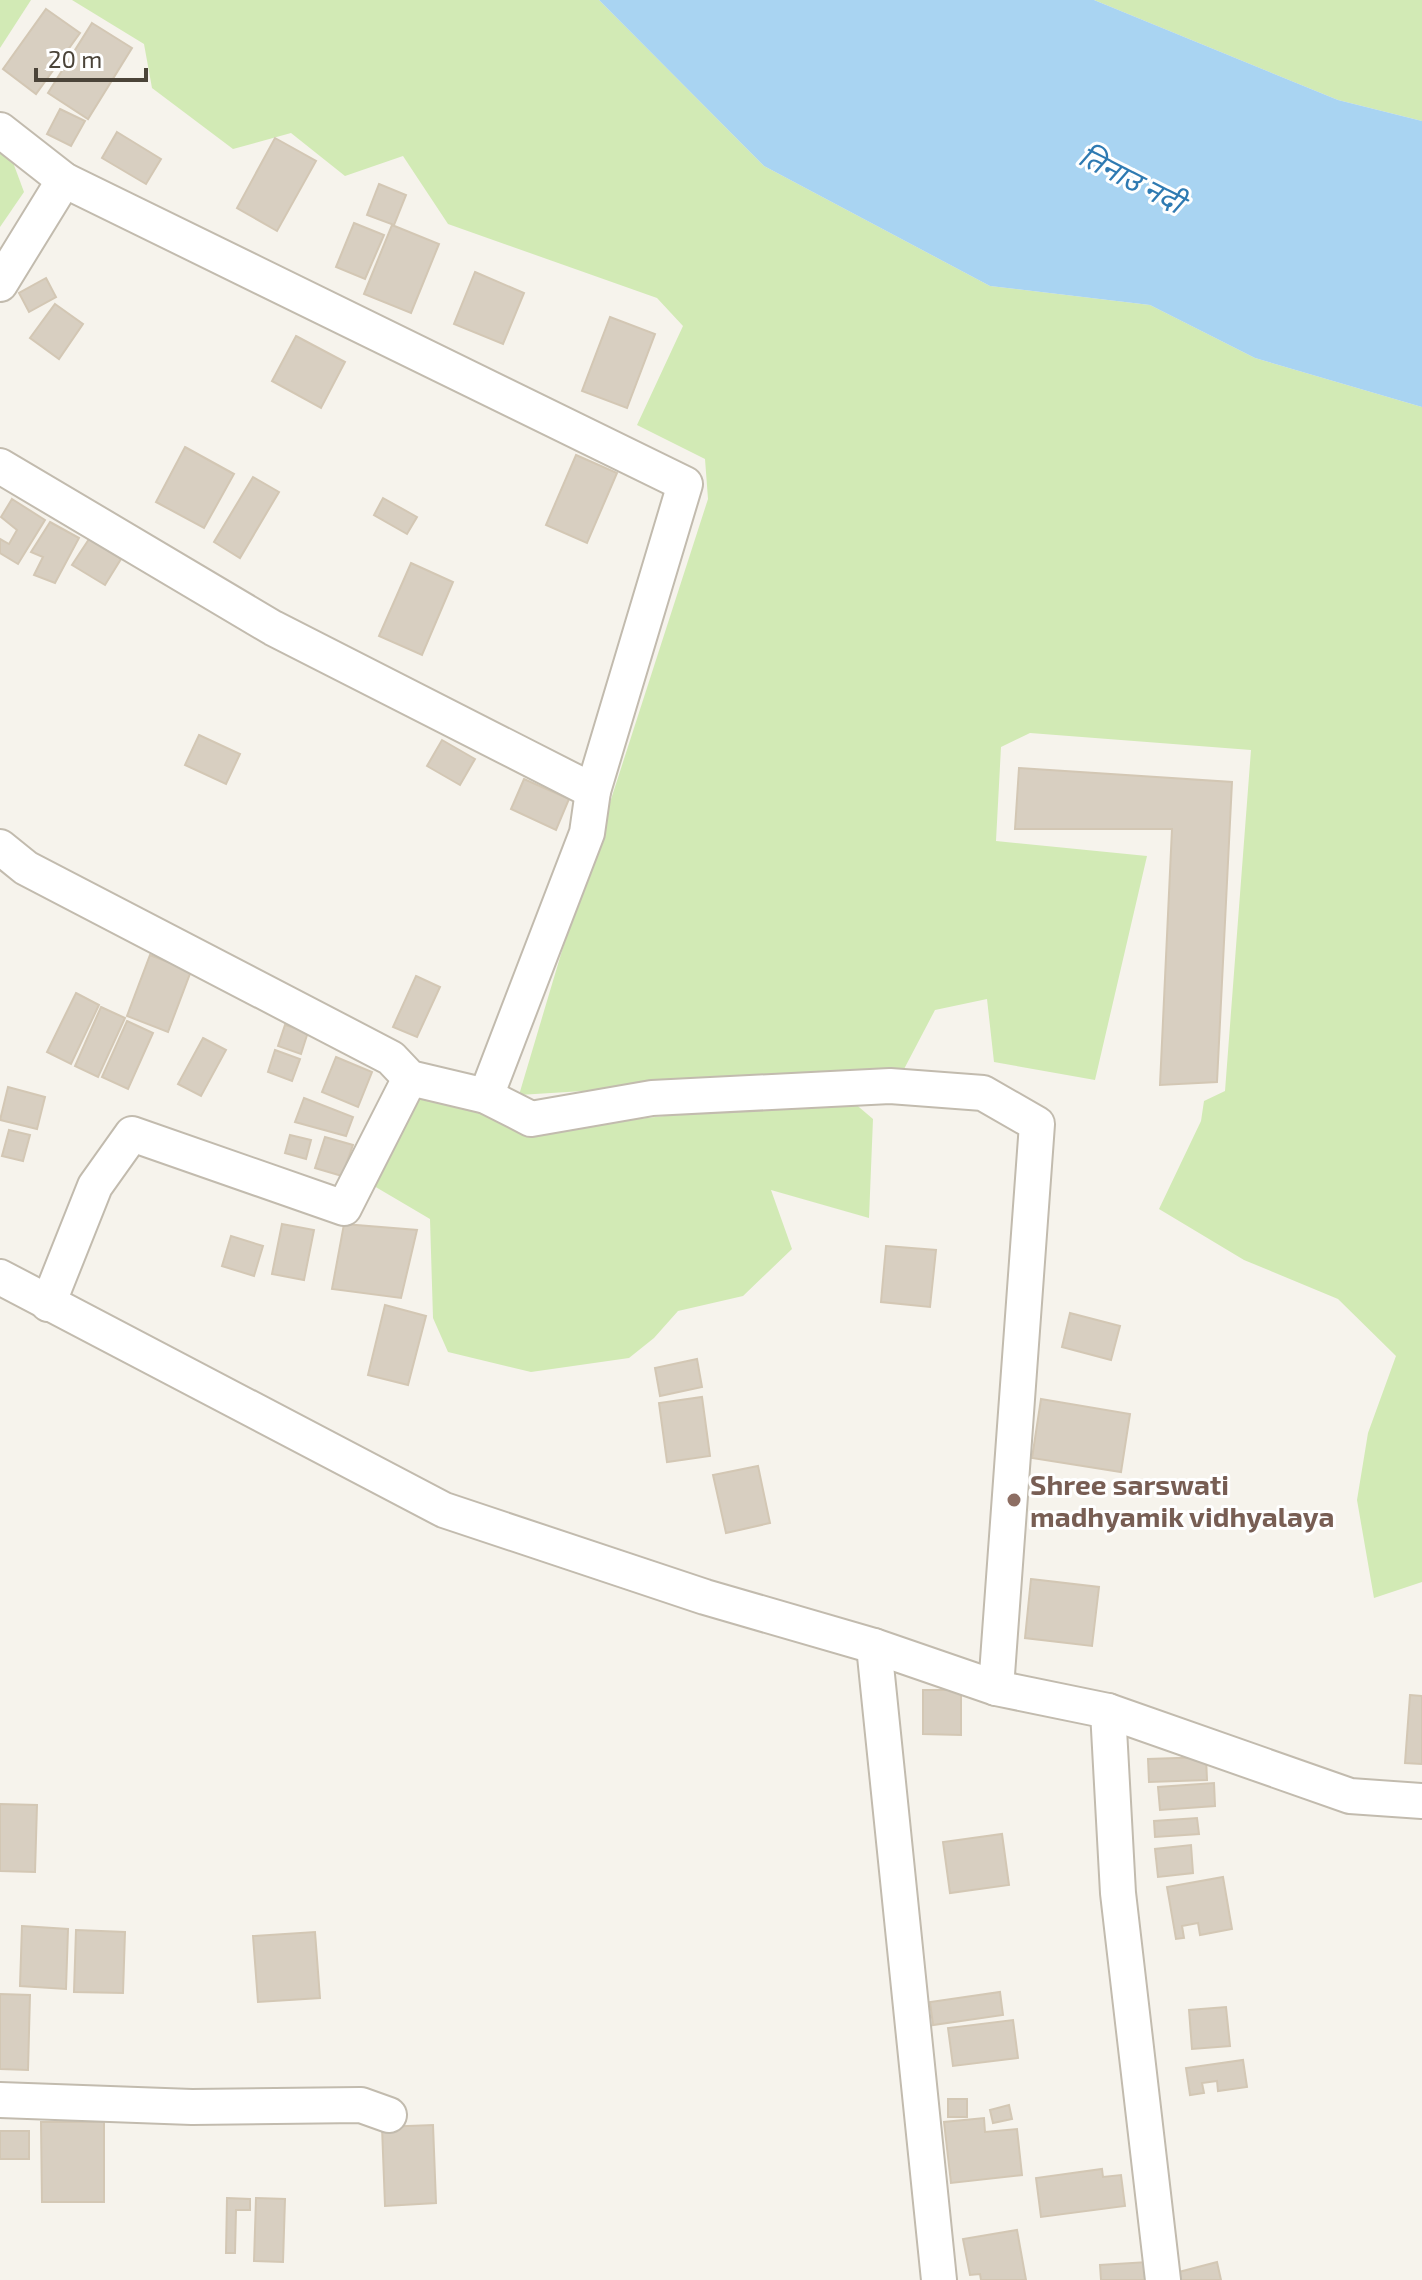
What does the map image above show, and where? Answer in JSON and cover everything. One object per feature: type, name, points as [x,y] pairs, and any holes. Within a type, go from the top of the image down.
[{"type":"street","points":[[0,130],[64,180],[685,484],[593,791],[587,833],[486,1096]]},
{"type":"street","points":[[0,284],[64,180]]},
{"type":"street","points":[[0,466],[273,628],[593,791]]},
{"type":"street","points":[[0,847],[26,868],[391,1058],[410,1078],[486,1096],[531,1119],[652,1098],[890,1086],[983,1093],[1037,1124],[996,1688]]},
{"type":"street","points":[[48,1304],[95,1186],[132,1134],[344,1208],[410,1078]]},
{"type":"street","points":[[0,1277],[444,1510],[705,1597],[874,1646],[996,1688],[1108,1711],[1350,1796],[1422,1801]]},
{"type":"street","points":[[874,1646],[939,2280]]},
{"type":"street","points":[[1108,1711],[1118,1893],[1163,2280]]},
{"type":"street","points":[[0,2100],[192,2107],[361,2105],[389,2115]]},
{"type":"green space","points":[[0,0],[31,0],[0,48]]},
{"type":"green space","points":[[72,0],[599,0],[764,166],[990,286],[1150,305],[1255,358],[1422,407],[1422,1582],[1374,1598],[1357,1500],[1368,1433],[1396,1356],[1338,1299],[1244,1260],[1159,1209],[1201,1121],[1204,1101],[1225,1091],[1251,750],[1030,733],[1001,747],[996,841],[1147,856],[1095,1080],[994,1062],[987,999],[935,1010],[903,1071],[519,1095],[561,954],[708,499],[705,459],[637,425],[683,326],[657,298],[448,224],[403,156],[345,176],[291,133],[233,149],[152,88],[144,44]]},
{"type":"green space","points":[[1094,0],[1422,0],[1422,121],[1338,100]]},
{"type":"green space","points":[[0,150],[11,157],[24,192],[0,227]]},
{"type":"green space","points":[[415,1092],[465,1101],[529,1131],[846,1096],[873,1119],[869,1218],[771,1190],[792,1249],[743,1296],[678,1311],[654,1338],[629,1358],[531,1372],[448,1352],[433,1318],[430,1219],[374,1186]]},
{"type":"water","name":"तिनाउ नदी","points":[[599,0],[1094,0],[1338,100],[1422,121],[1422,407],[1255,358],[1150,305],[990,286],[764,166]]},
{"type":"building","points":[[46,9],[80,33],[36,94],[3,69]]},
{"type":"building","points":[[92,23],[132,48],[88,119],[48,93]]},
{"type":"building","points":[[60,109],[85,121],[71,146],[47,134]]},
{"type":"building","points":[[117,132],[161,159],[146,184],[102,158]]},
{"type":"building","points":[[275,138],[316,161],[277,231],[237,208]]},
{"type":"building","points":[[379,184],[406,195],[394,225],[367,215]]},
{"type":"building","points":[[354,223],[384,235],[365,279],[336,267]]},
{"type":"building","points":[[392,225],[439,244],[411,313],[364,294]]},
{"type":"building","points":[[475,272],[524,293],[503,344],[454,324]]},
{"type":"building","points":[[46,278],[56,297],[29,312],[19,293]]},
{"type":"building","points":[[55,304],[83,324],[59,359],[30,338]]},
{"type":"building","points":[[610,317],[655,334],[627,408],[582,391]]},
{"type":"building","points":[[296,336],[345,362],[321,408],[272,381]]},
{"type":"building","points":[[185,447],[234,474],[204,528],[156,502]]},
{"type":"building","points":[[576,455],[617,473],[587,543],[546,525]]},
{"type":"building","points":[[253,477],[279,492],[240,558],[214,542]]},
{"type":"building","points":[[383,498],[417,517],[407,534],[374,515]]},
{"type":"building","points":[[12,499],[45,520],[18,564],[0,553],[0,539],[9,544],[17,530],[1,517]]},
{"type":"building","points":[[50,522],[79,538],[55,583],[34,575],[43,557],[31,552]]},
{"type":"building","points":[[89,539],[121,559],[105,585],[72,565]]},
{"type":"building","points":[[411,563],[453,582],[422,655],[379,636]]},
{"type":"building","points":[[199,735],[240,754],[226,784],[185,765]]},
{"type":"building","points":[[442,740],[475,759],[460,785],[427,766]]},
{"type":"building","points":[[1019,768],[1232,782],[1217,1082],[1160,1085],[1172,829],[1015,829]]},
{"type":"building","points":[[524,779],[569,799],[556,830],[511,809]]},
{"type":"building","points":[[150,955],[191,971],[168,1032],[127,1016]]},
{"type":"building","points":[[416,976],[440,987],[417,1037],[393,1027]]},
{"type":"building","points":[[76,993],[99,1005],[71,1064],[47,1052]]},
{"type":"building","points":[[101,1007],[125,1018],[98,1077],[75,1066]]},
{"type":"building","points":[[127,1021],[153,1033],[128,1089],[102,1077]]},
{"type":"building","points":[[285,1025],[308,1032],[301,1054],[278,1046]]},
{"type":"building","points":[[203,1038],[226,1050],[201,1096],[178,1084]]},
{"type":"building","points":[[275,1050],[300,1059],[292,1081],[268,1072]]},
{"type":"building","points":[[336,1057],[372,1072],[358,1107],[322,1092]]},
{"type":"building","points":[[8,1087],[45,1097],[37,1129],[0,1120]]},
{"type":"building","points":[[304,1098],[353,1117],[346,1136],[295,1122]]},
{"type":"building","points":[[9,1130],[30,1135],[23,1161],[2,1156]]},
{"type":"building","points":[[290,1135],[311,1140],[306,1159],[285,1153]]},
{"type":"building","points":[[325,1137],[353,1145],[342,1176],[315,1168]]},
{"type":"building","points":[[282,1224],[314,1230],[304,1280],[272,1274]]},
{"type":"building","points":[[344,1224],[417,1230],[401,1298],[332,1289]]},
{"type":"building","points":[[231,1236],[263,1246],[254,1276],[222,1266]]},
{"type":"building","points":[[886,1246],[936,1250],[930,1307],[881,1302]]},
{"type":"building","points":[[385,1305],[426,1316],[408,1385],[368,1375]]},
{"type":"building","points":[[1070,1313],[1120,1326],[1111,1360],[1062,1347]]},
{"type":"building","points":[[697,1359],[702,1387],[660,1396],[655,1368]]},
{"type":"building","points":[[702,1397],[710,1456],[667,1462],[659,1403]]},
{"type":"building","points":[[1041,1399],[1130,1414],[1121,1472],[1032,1458]]},
{"type":"building","points":[[758,1466],[770,1523],[726,1533],[713,1475]]},
{"type":"building","points":[[1031,1579],[1099,1587],[1092,1646],[1025,1638]]},
{"type":"building","points":[[923,1690],[961,1690],[961,1735],[923,1734]]},
{"type":"building","points":[[1410,1695],[1422,1696],[1422,1764],[1405,1763]]},
{"type":"building","points":[[1206,1757],[1207,1780],[1149,1782],[1148,1759]]},
{"type":"building","points":[[1214,1783],[1215,1806],[1160,1810],[1158,1787]]},
{"type":"building","points":[[0,1804],[37,1805],[35,1872],[0,1871]]},
{"type":"building","points":[[1197,1818],[1199,1834],[1155,1837],[1154,1821]]},
{"type":"building","points":[[1002,1834],[1009,1885],[950,1893],[943,1842]]},
{"type":"building","points":[[1191,1845],[1193,1873],[1158,1877],[1155,1849]]},
{"type":"building","points":[[1223,1877],[1232,1929],[1200,1935],[1198,1923],[1182,1926],[1184,1938],[1176,1939],[1167,1887]]},
{"type":"building","points":[[22,1926],[68,1929],[66,1989],[20,1986]]},
{"type":"building","points":[[76,1930],[125,1932],[123,1993],[74,1992]]},
{"type":"building","points":[[315,1932],[320,1998],[258,2002],[253,1936]]},
{"type":"building","points":[[1000,1992],[1003,2015],[933,2025],[930,2002]]},
{"type":"building","points":[[0,1994],[30,1995],[28,2070],[0,2069]]},
{"type":"building","points":[[1226,2007],[1230,2046],[1192,2049],[1189,2010]]},
{"type":"building","points":[[1013,2020],[1018,2058],[953,2066],[948,2028]]},
{"type":"building","points":[[1243,2060],[1247,2087],[1218,2091],[1217,2081],[1202,2083],[1204,2093],[1190,2095],[1186,2068]]},
{"type":"building","points":[[948,2099],[967,2099],[967,2117],[948,2117]]},
{"type":"building","points":[[1009,2105],[1012,2119],[993,2123],[990,2110]]},
{"type":"building","points":[[984,2118],[985,2132],[1017,2129],[1022,2175],[951,2183],[944,2122]]},
{"type":"building","points":[[41,2122],[104,2122],[104,2202],[42,2202]]},
{"type":"building","points":[[433,2125],[436,2203],[385,2206],[382,2127]]},
{"type":"building","points":[[0,2131],[29,2131],[29,2159],[0,2159]]},
{"type":"building","points":[[1102,2169],[1103,2177],[1121,2175],[1125,2206],[1041,2217],[1036,2178]]},
{"type":"building","points":[[227,2198],[250,2199],[250,2210],[236,2210],[235,2253],[226,2253]]},
{"type":"building","points":[[256,2198],[285,2199],[283,2262],[254,2261]]},
{"type":"building","points":[[1017,2230],[1026,2280],[981,2280],[980,2274],[970,2275],[963,2239]]},
{"type":"building","points":[[1148,2262],[1149,2280],[1101,2280],[1100,2265]]},
{"type":"building","points":[[1217,2262],[1221,2280],[1177,2280],[1175,2273]]},
{"type":"place","name":"Shree sarswati madhyamik vidhyalaya","points":[[1014,1500]]}]
